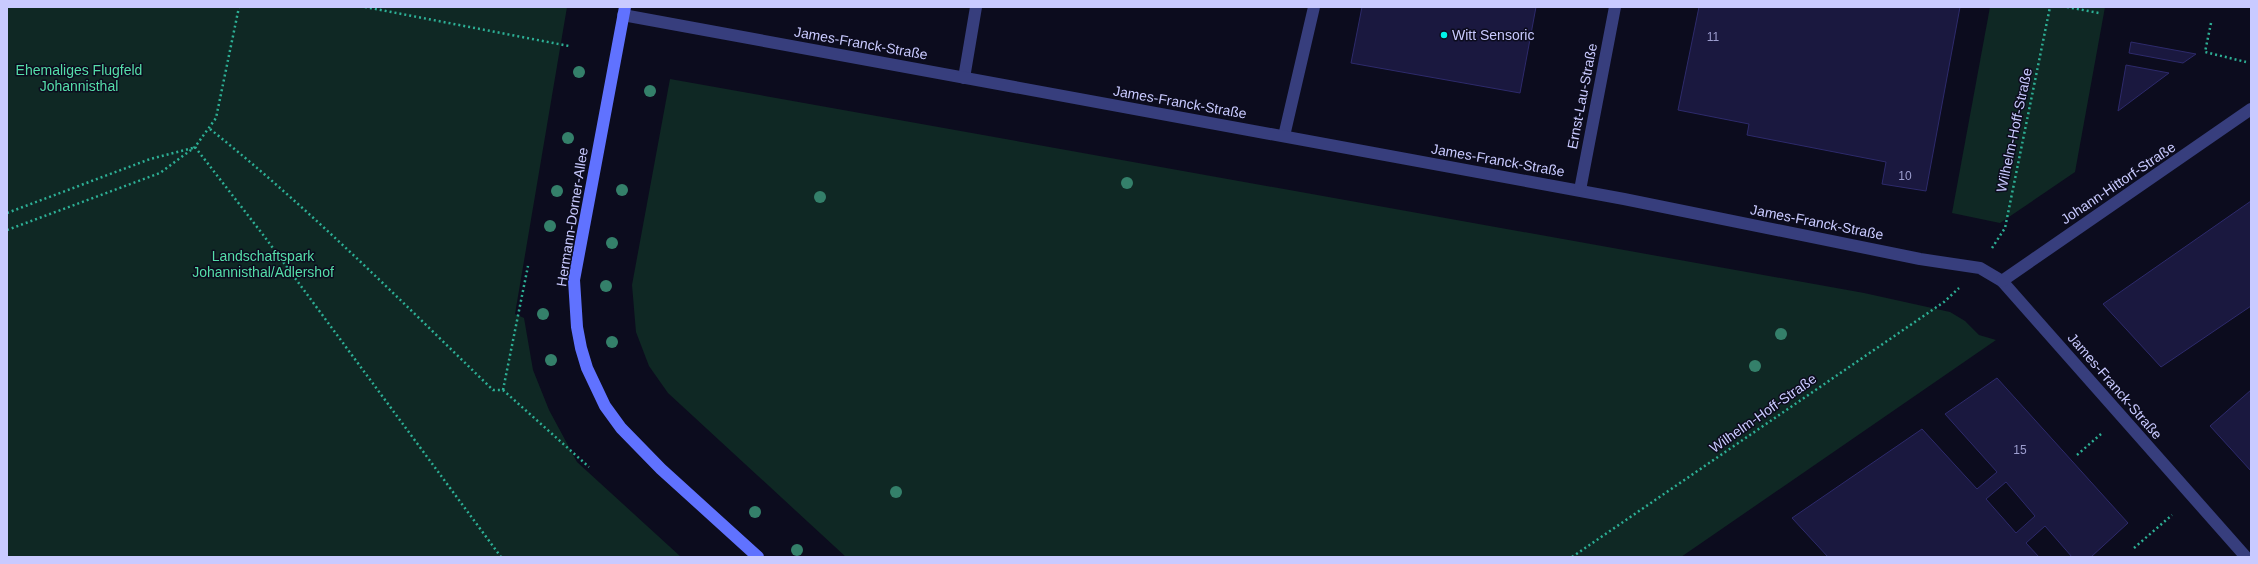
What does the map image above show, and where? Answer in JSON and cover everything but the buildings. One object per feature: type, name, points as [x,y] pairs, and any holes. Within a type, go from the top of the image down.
[{"type":"street","points":[[964,78],[976,7]]},
{"type":"street","points":[[1284,136],[1314,7]]},
{"type":"street","name":"Ernst-Lau-Straße","points":[[1580,190],[1614,7]]},
{"type":"street","name":"James-Franck-Straße","points":[[624,11],[964,78],[1580,190],[1920,259],[1980,268],[2002,281],[2246,557]]},
{"type":"street","name":"Hermann-Dorner-Allee","points":[[624,11],[574,280],[577,327],[581,348],[587,368],[604,406],[622,428],[661,469],[758,557]]},
{"type":"street","name":"Johann-Hittorf-Straße","points":[[2002,281],[2251,109]]},
{"type":"path","points":[[7,230],[160,173],[195,147],[210,129],[216,118],[239,7]]},
{"type":"path","points":[[365,7],[569,46]]},
{"type":"path","name":"Wilhelm-Hoff-Straße","points":[[1989,253],[2005,228],[2050,7]]},
{"type":"path","points":[[2067,7],[2099,13]]},
{"type":"path","points":[[2211,23],[2205,52],[2246,62]]},
{"type":"path","points":[[210,129],[260,169],[301,206],[493,390],[503,390],[589,467]]},
{"type":"path","points":[[7,213],[150,159],[195,147]]},
{"type":"path","points":[[195,147],[264,236],[501,557]]},
{"type":"path","points":[[503,390],[528,266]]},
{"type":"path","name":"Wilhelm-Hoff-Straße","points":[[1572,557],[1944,302],[1964,283]]},
{"type":"path","points":[[2077,455],[2100,434]]},
{"type":"path","points":[[2134,548],[2172,515]]},
{"type":"green space","name":"Landschaftspark Johannisthal/Adlershof","points":[[7,7],[567,7],[515,314],[524,318],[533,370],[549,410],[577,462],[681,557],[7,557]]},
{"type":"green space","points":[[1990,7],[2105,7],[2075,172],[2000,223],[1952,213]]},
{"type":"green space","points":[[670,79],[1864,293],[1950,312],[1965,321],[1979,335],[1996,340],[1681,557],[846,557],[668,393],[649,366],[636,332],[632,285]]},
{"type":"place","name":"Witt Sensoric","points":[[1444,35]]},
{"type":"park label","name":"Ehemaliges Flugfeld Johannisthal","points":[[79,78]]}]
